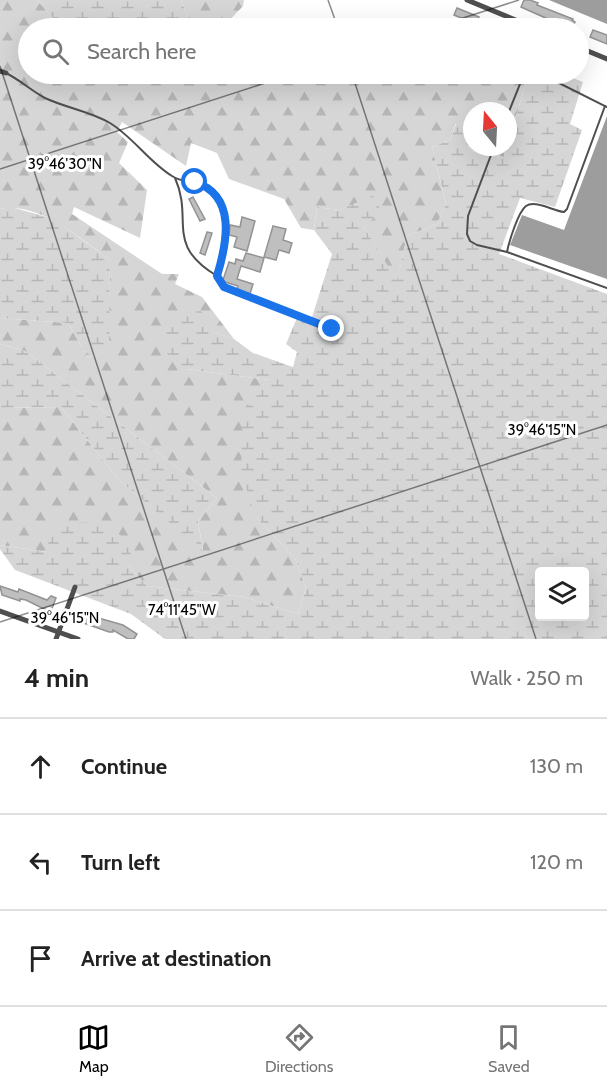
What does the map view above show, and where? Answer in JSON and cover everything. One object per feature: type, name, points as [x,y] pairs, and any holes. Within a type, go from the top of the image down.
[{"type":"street","points":[[467,0],[511,18]]},
{"type":"street","points":[[589,51],[607,59]]},
{"type":"street","points":[[56,639],[75,587]]},
{"type":"street","points":[[0,612],[78,639]]},
{"type":"lane","points":[[3,72],[18,81]]},
{"type":"lane","points":[[23,84],[46,98],[109,123],[175,178],[206,185],[212,189],[222,206],[226,220],[224,246],[217,276]]},
{"type":"lane","points":[[513,102],[520,84]]},
{"type":"lane","points":[[507,252],[525,207],[531,204],[564,212],[567,209],[606,106],[561,84]]},
{"type":"lane","points":[[491,156],[468,216],[467,234],[470,241],[607,288]]},
{"type":"lane","points":[[175,178],[186,247],[204,268],[217,276],[224,287],[232,292],[282,308],[332,329]]},
{"type":"green space","points":[[0,0],[37,0],[53,18],[18,18],[18,84],[526,84],[517,113],[517,102],[463,102],[463,136],[456,123],[450,140],[432,147],[446,204],[437,224],[407,236],[397,282],[364,227],[377,195],[339,210],[317,207],[314,230],[301,228],[284,199],[229,179],[217,153],[191,143],[186,166],[122,122],[117,132],[128,142],[119,163],[147,190],[140,238],[74,207],[72,214],[162,274],[179,274],[175,284],[202,297],[234,339],[217,333],[186,369],[269,380],[255,516],[295,558],[306,588],[298,614],[244,597],[147,586],[127,564],[0,545],[0,408],[61,407],[119,480],[203,550],[198,521],[217,498],[25,351],[0,344],[0,318],[68,323],[88,358],[108,351],[110,260],[72,232],[45,216],[15,208],[0,209]]},
{"type":"green space","points":[[37,0],[181,0],[188,18],[53,18]]},
{"type":"green space","points":[[181,0],[244,0],[243,6],[232,18],[188,18]]},
{"type":"green space","points":[[526,84],[582,84],[570,124],[582,130],[555,207],[520,198],[499,254],[607,294],[607,639],[165,639],[131,614],[15,570],[0,549],[0,545],[47,552],[51,524],[100,522],[134,544],[127,564],[147,586],[244,597],[298,614],[306,588],[295,558],[255,516],[241,471],[243,410],[269,380],[186,369],[165,352],[161,330],[195,303],[217,333],[234,339],[253,353],[293,367],[297,352],[286,344],[297,318],[312,317],[332,254],[314,230],[317,207],[339,210],[377,194],[380,212],[364,227],[397,281],[407,236],[437,224],[446,204],[432,147],[450,140],[457,122],[463,134],[463,156],[517,156],[517,113]]},
{"type":"green space","points":[[11,207],[54,219],[110,260],[109,351],[88,358],[68,323],[0,318],[0,209]]},
{"type":"green space","points":[[0,344],[25,351],[217,498],[198,521],[203,551],[119,480],[61,407],[0,408]]},
{"type":"shaded area","points":[[549,0],[607,0],[607,24]]},
{"type":"shaded area","points":[[607,116],[607,279],[510,245],[522,215],[564,230]]},
{"type":"building","points":[[524,0],[530,0],[570,18],[546,18],[521,7]]},
{"type":"building","points":[[457,8],[479,17],[461,18],[454,15]]},
{"type":"building","points":[[593,30],[607,35],[607,44],[590,37]]},
{"type":"building","points":[[193,197],[205,219],[200,221],[189,199]]},
{"type":"building","points":[[242,217],[255,221],[247,251],[234,247],[237,237],[229,235],[230,225],[240,227]]},
{"type":"building","points":[[273,226],[286,229],[283,240],[292,243],[289,253],[279,250],[276,260],[264,257]]},
{"type":"building","points":[[207,232],[212,233],[205,255],[200,253]]},
{"type":"building","points":[[246,253],[264,258],[260,272],[241,266],[237,279],[253,284],[250,294],[237,290],[238,286],[223,280],[229,262],[235,264],[236,259],[243,261]]},
{"type":"building","points":[[0,586],[18,592],[19,589],[47,600],[51,596],[56,598],[51,611],[48,611],[26,600],[20,599],[20,601],[2,595]]},
{"type":"building","points":[[90,610],[96,613],[95,617],[123,625],[137,634],[134,639],[128,639],[113,630],[109,632],[78,621],[81,614],[87,617]]},
{"type":"route","points":[[195,182],[212,189],[222,206],[226,220],[224,246],[217,276],[224,287],[332,329]]}]
